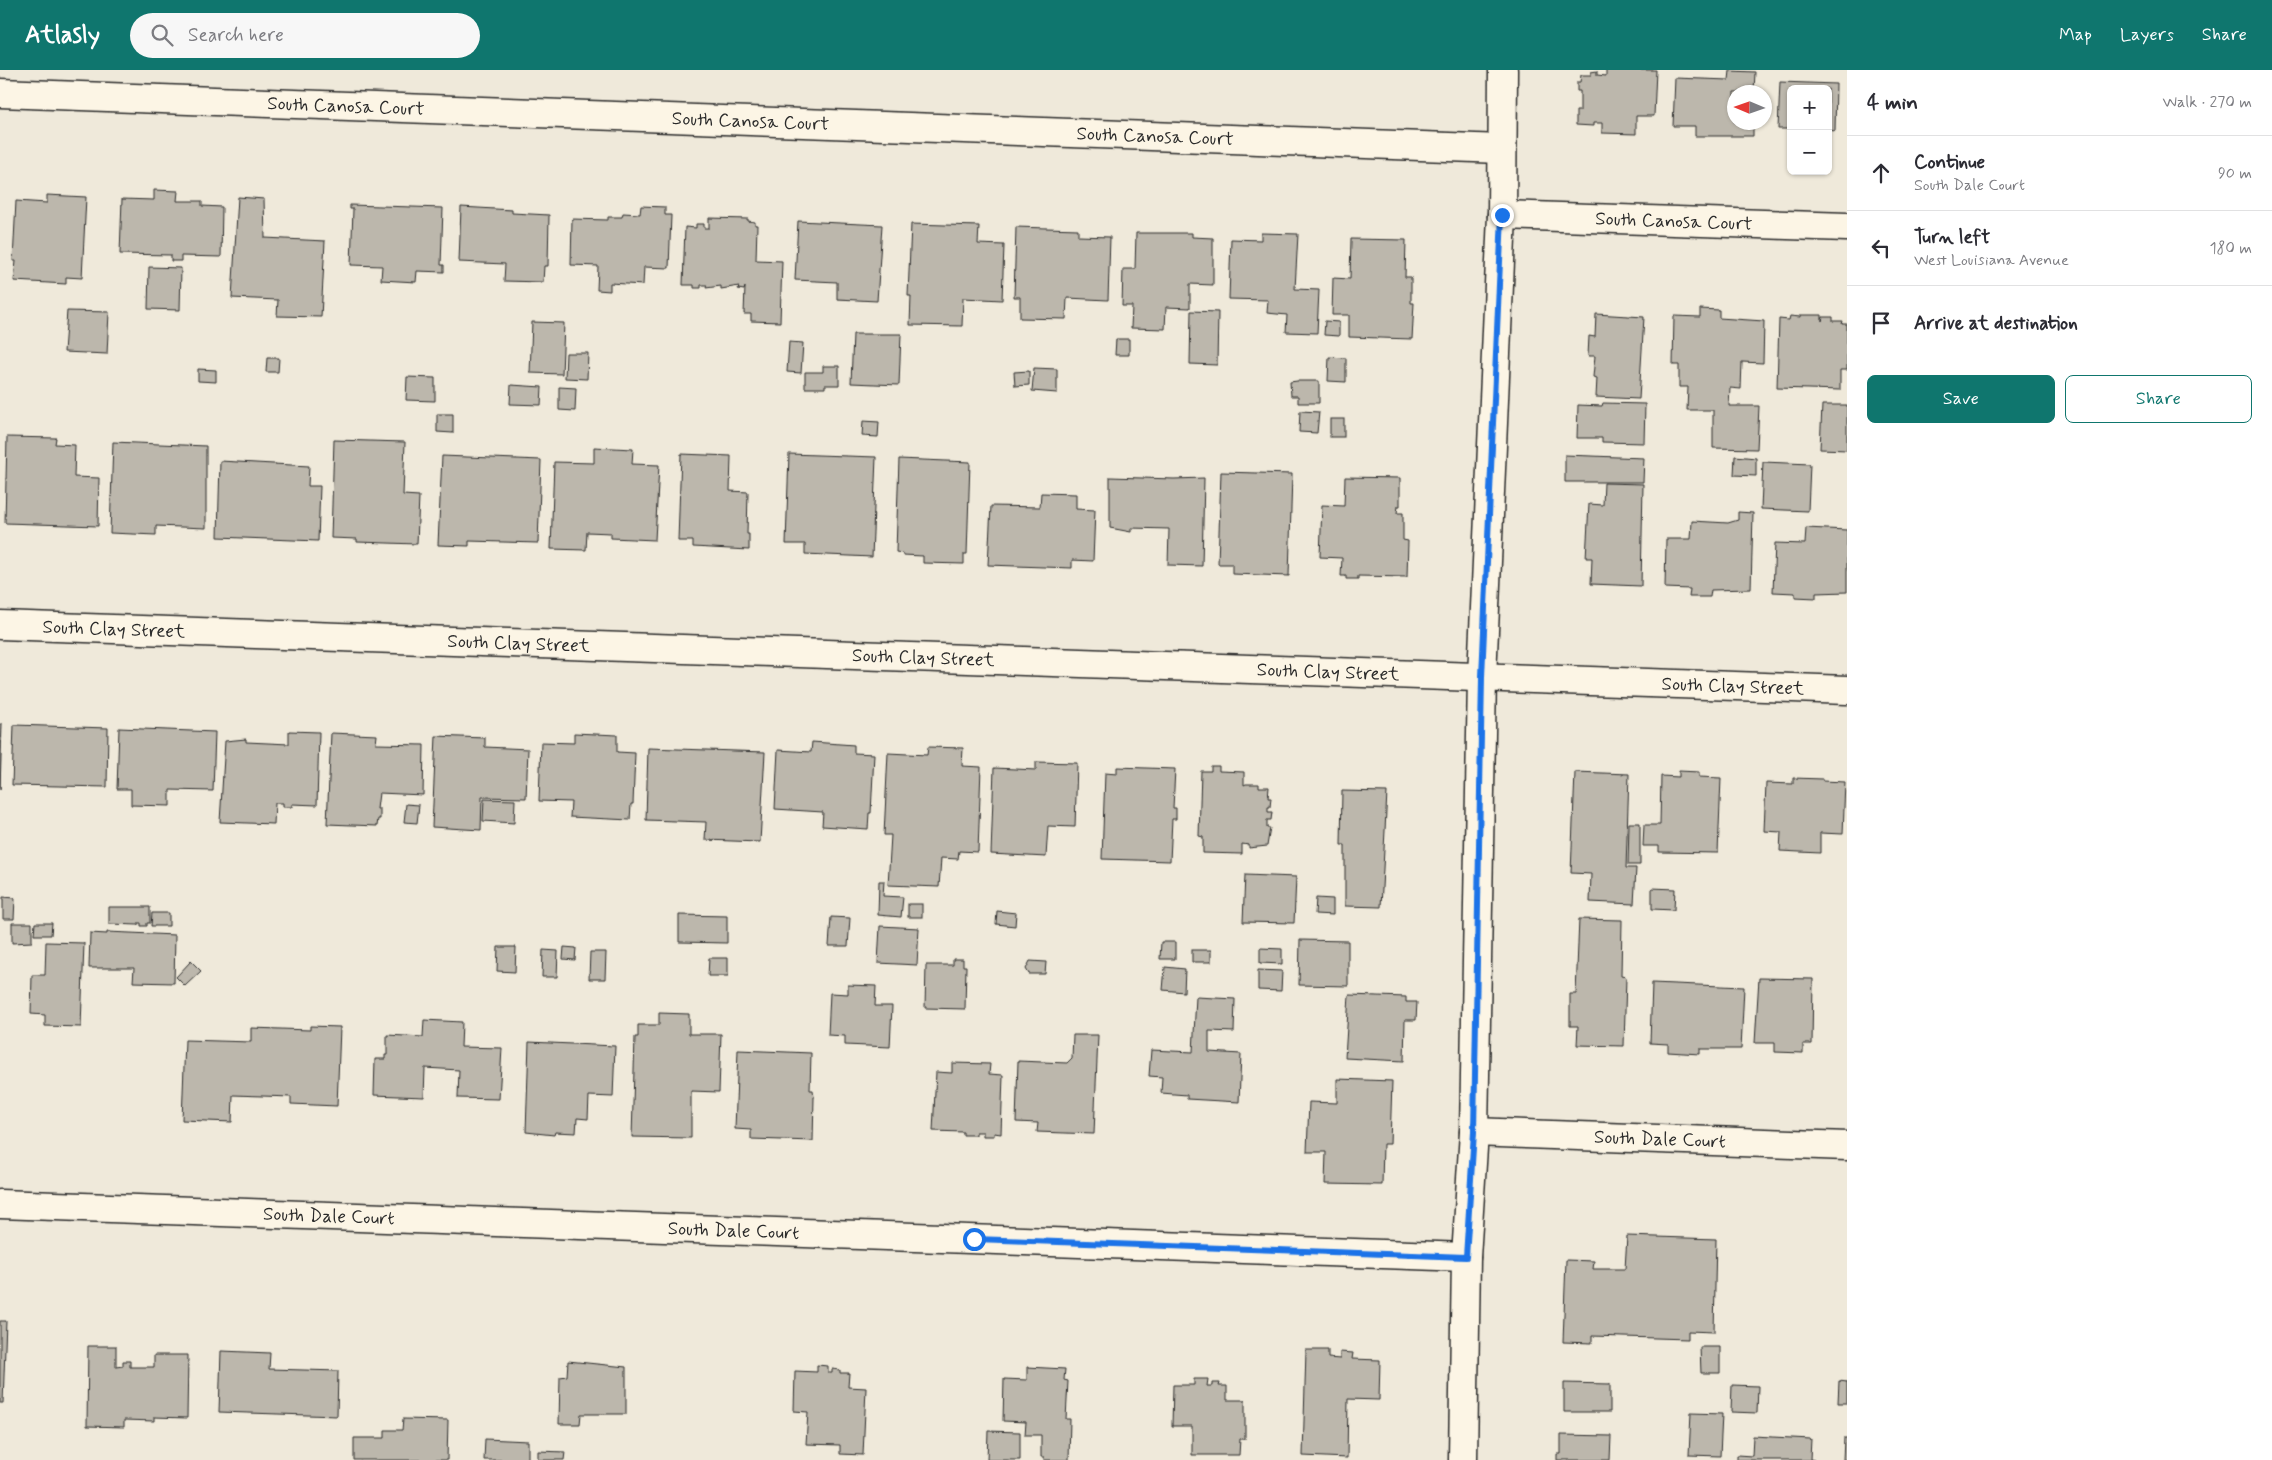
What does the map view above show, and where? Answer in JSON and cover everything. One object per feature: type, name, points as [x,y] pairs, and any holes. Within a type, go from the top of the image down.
[{"type":"street","points":[[1463,1460],[1466,1257],[1474,1132],[1482,677],[1502,215],[1504,70]]},
{"type":"street","name":"South Canosa Court","points":[[0,93],[1502,149]]},
{"type":"street","name":"South Canosa Court","points":[[1502,215],[1847,227]]},
{"type":"street","name":"South Clay Street","points":[[0,625],[1847,690]]},
{"type":"street","name":"South Dale Court","points":[[1474,1132],[1847,1146]]},
{"type":"street","name":"South Dale Court","points":[[0,1204],[1466,1257]]},
{"type":"building","points":[[1606,70],[1656,70],[1654,116],[1636,116],[1636,134],[1602,133],[1602,123],[1593,123],[1593,126],[1576,125],[1576,111],[1580,111],[1580,91],[1577,91],[1577,82],[1580,82],[1581,75],[1591,75],[1591,72],[1597,71],[1597,75],[1606,76]]},
{"type":"building","points":[[1730,71],[1755,72],[1754,85],[1727,85],[1727,130],[1753,130],[1753,136],[1695,136],[1695,126],[1673,126],[1675,78],[1729,80]]},
{"type":"building","points":[[1780,82],[1836,84],[1835,131],[1832,131],[1832,85],[1787,85],[1787,129],[1778,129]]},
{"type":"building","points":[[154,190],[178,191],[177,201],[202,201],[202,206],[222,207],[221,257],[181,256],[181,261],[171,261],[171,255],[120,254],[122,199],[154,200]]},
{"type":"building","points":[[47,195],[86,197],[82,278],[66,277],[66,284],[14,281],[16,201],[47,203]]},
{"type":"building","points":[[238,197],[264,199],[265,238],[325,241],[321,317],[277,316],[278,300],[232,298]]},
{"type":"building","points":[[350,205],[443,208],[441,265],[444,265],[444,272],[417,271],[416,282],[381,280],[382,266],[351,265],[353,209],[350,209]]},
{"type":"building","points":[[641,206],[665,207],[665,215],[671,215],[669,268],[644,267],[643,285],[610,283],[610,291],[597,290],[598,266],[571,265],[572,219],[608,220],[608,217],[622,217],[623,213],[640,214]]},
{"type":"building","points":[[461,207],[512,210],[512,213],[549,215],[548,266],[544,266],[543,282],[504,281],[505,264],[459,262]]},
{"type":"building","points":[[709,218],[748,219],[748,221],[755,222],[755,225],[757,225],[756,260],[782,261],[780,322],[751,321],[751,314],[744,314],[745,287],[744,290],[738,289],[739,286],[721,289],[721,286],[706,288],[707,285],[701,285],[701,288],[694,288],[694,285],[683,285],[685,227],[696,228],[696,224],[704,224],[704,228],[709,228]]},
{"type":"building","points":[[798,221],[882,225],[877,301],[837,299],[837,282],[795,280]]},
{"type":"building","points":[[911,224],[979,226],[978,244],[1004,245],[1002,300],[963,298],[962,326],[910,325],[911,296],[908,296]]},
{"type":"building","points":[[1016,227],[1078,229],[1078,236],[1110,237],[1108,300],[1067,298],[1066,319],[1020,318],[1020,297],[1014,297]]},
{"type":"building","points":[[1136,233],[1192,233],[1192,237],[1213,238],[1213,285],[1190,284],[1190,308],[1166,307],[1165,329],[1131,328],[1132,306],[1122,306],[1123,269],[1135,269]]},
{"type":"building","points":[[1261,233],[1298,234],[1295,289],[1319,290],[1317,333],[1286,332],[1287,315],[1267,313],[1268,300],[1229,299],[1231,239],[1261,240]]},
{"type":"building","points":[[1351,239],[1406,240],[1405,277],[1411,277],[1411,303],[1414,303],[1412,339],[1349,337],[1349,315],[1332,315],[1333,278],[1350,279]]},
{"type":"building","points":[[149,267],[181,268],[180,310],[148,309]]},
{"type":"building","points":[[1700,309],[1719,310],[1719,318],[1764,321],[1763,363],[1742,362],[1741,389],[1730,388],[1729,406],[1759,406],[1757,449],[1713,448],[1713,410],[1687,410],[1688,387],[1679,387],[1679,365],[1673,365],[1674,316],[1700,317]]},
{"type":"building","points":[[67,311],[109,312],[107,354],[64,352]]},
{"type":"building","points":[[1191,311],[1218,312],[1217,365],[1190,364]]},
{"type":"building","points":[[1596,314],[1644,317],[1639,399],[1596,397],[1597,378],[1593,377],[1595,356],[1588,356],[1589,336],[1595,337]]},
{"type":"building","points":[[1800,315],[1822,315],[1822,321],[1823,317],[1833,317],[1833,321],[1843,321],[1842,324],[1847,324],[1847,370],[1840,370],[1840,390],[1777,388],[1779,319],[1789,320],[1790,316],[1800,317]]},
{"type":"building","points":[[1325,321],[1339,322],[1339,336],[1324,335]]},
{"type":"building","points":[[532,322],[564,323],[562,374],[530,373]]},
{"type":"building","points":[[853,334],[901,334],[899,385],[851,383]]},
{"type":"building","points":[[1116,339],[1129,339],[1129,355],[1115,355]]},
{"type":"building","points":[[789,342],[803,343],[801,373],[787,372]]},
{"type":"building","points":[[566,353],[588,353],[587,379],[565,378]]},
{"type":"building","points":[[1329,357],[1346,358],[1346,382],[1328,381]]},
{"type":"building","points":[[267,358],[279,358],[278,372],[266,372]]},
{"type":"building","points":[[823,366],[839,366],[839,385],[825,385],[825,388],[805,388],[805,372],[823,372]]},
{"type":"building","points":[[1034,368],[1057,369],[1057,393],[1032,391]]},
{"type":"building","points":[[198,369],[216,370],[216,382],[198,381]]},
{"type":"building","points":[[1029,371],[1029,385],[1015,386],[1014,372]]},
{"type":"building","points":[[407,377],[435,378],[435,401],[406,400]]},
{"type":"building","points":[[1319,381],[1319,403],[1298,403],[1298,396],[1291,396],[1290,382]]},
{"type":"building","points":[[511,385],[542,387],[541,405],[510,404]]},
{"type":"building","points":[[559,387],[576,388],[575,411],[559,410]]},
{"type":"building","points":[[1603,403],[1645,404],[1644,443],[1602,442],[1602,438],[1577,438],[1578,405],[1602,406]]},
{"type":"building","points":[[1822,405],[1847,405],[1847,450],[1820,449]]},
{"type":"building","points":[[1300,411],[1319,412],[1317,433],[1299,432]]},
{"type":"building","points":[[437,414],[453,414],[453,433],[437,432]]},
{"type":"building","points":[[1330,419],[1344,419],[1344,437],[1330,437]]},
{"type":"building","points":[[863,421],[879,422],[878,437],[862,436]]},
{"type":"building","points":[[7,437],[56,438],[55,444],[75,445],[74,477],[99,478],[98,526],[5,523]]},
{"type":"building","points":[[334,440],[405,442],[403,495],[419,496],[417,544],[357,542],[357,539],[331,538]]},
{"type":"building","points":[[113,442],[206,446],[206,528],[156,526],[156,535],[110,533]]},
{"type":"building","points":[[594,447],[633,449],[632,464],[659,465],[655,540],[611,538],[611,533],[587,532],[586,550],[551,549],[554,462],[594,463]]},
{"type":"building","points":[[681,454],[731,456],[730,491],[748,492],[747,534],[749,534],[749,550],[693,547],[693,541],[678,541]]},
{"type":"building","points":[[789,454],[876,457],[872,557],[805,554],[805,544],[786,544]]},
{"type":"building","points":[[1565,455],[1644,458],[1643,482],[1565,482]]},
{"type":"building","points":[[442,456],[541,460],[538,543],[469,541],[469,546],[438,545]]},
{"type":"building","points":[[1735,456],[1756,458],[1756,476],[1734,475]]},
{"type":"building","points":[[899,459],[970,462],[967,554],[964,554],[964,564],[923,563],[923,556],[903,555],[896,552]]},
{"type":"building","points":[[220,461],[309,466],[308,486],[320,486],[318,541],[218,537]]},
{"type":"building","points":[[1763,462],[1810,464],[1808,511],[1761,509]]},
{"type":"building","points":[[1221,472],[1292,474],[1289,576],[1232,574],[1232,564],[1218,564]]},
{"type":"building","points":[[1110,477],[1204,478],[1202,566],[1168,565],[1169,529],[1131,528],[1131,532],[1110,528]]},
{"type":"building","points":[[1345,477],[1400,478],[1400,506],[1398,506],[1397,513],[1403,513],[1403,540],[1408,541],[1407,577],[1358,576],[1358,579],[1346,579],[1346,576],[1341,576],[1342,558],[1320,557],[1322,505],[1344,506]]},
{"type":"building","points":[[1604,483],[1643,484],[1641,586],[1591,584],[1592,558],[1586,558],[1589,504],[1603,505]]},
{"type":"building","points":[[1041,493],[1076,494],[1076,509],[1095,510],[1093,561],[1072,560],[1072,568],[988,565],[991,506],[1040,507]]},
{"type":"building","points":[[1738,512],[1753,513],[1751,589],[1711,590],[1710,597],[1689,597],[1690,589],[1665,588],[1666,539],[1691,539],[1692,521],[1728,523],[1738,520]]},
{"type":"building","points":[[1806,528],[1847,530],[1847,592],[1816,593],[1816,598],[1795,597],[1795,593],[1773,592],[1775,543],[1805,544]]},
{"type":"building","points":[[0,724],[2,724],[0,790]]},
{"type":"building","points":[[14,725],[108,728],[107,787],[12,785]]},
{"type":"building","points":[[119,728],[215,732],[213,791],[170,790],[170,806],[131,805],[131,789],[117,789]]},
{"type":"building","points":[[289,731],[319,732],[317,805],[292,804],[292,807],[283,807],[283,803],[275,803],[274,824],[220,822],[225,741],[246,739],[246,742],[289,744]]},
{"type":"building","points":[[331,733],[377,735],[376,744],[424,745],[423,795],[379,793],[377,809],[380,809],[380,819],[378,819],[377,826],[327,824]]},
{"type":"building","points":[[574,733],[617,735],[617,752],[635,753],[633,804],[631,804],[630,820],[570,817],[571,802],[539,801],[541,742],[574,743]]},
{"type":"building","points":[[436,736],[485,738],[485,747],[528,749],[526,798],[482,797],[481,830],[432,827]]},
{"type":"building","points":[[812,742],[854,745],[854,753],[874,754],[871,813],[869,813],[868,829],[822,826],[823,812],[775,809],[778,750],[811,752]]},
{"type":"building","points":[[928,747],[963,748],[962,766],[981,767],[978,852],[959,851],[958,859],[941,858],[939,887],[888,885],[891,835],[884,835],[888,753],[927,755]]},
{"type":"building","points":[[648,748],[765,752],[760,842],[705,840],[706,822],[646,820]]},
{"type":"building","points":[[1036,762],[1077,763],[1075,827],[1048,826],[1046,857],[991,854],[994,768],[1036,770]]},
{"type":"building","points":[[1211,766],[1219,766],[1219,771],[1244,772],[1244,785],[1259,784],[1259,787],[1269,787],[1268,798],[1271,798],[1268,812],[1272,812],[1271,820],[1267,820],[1267,828],[1270,828],[1267,846],[1249,848],[1249,845],[1242,844],[1242,854],[1203,853],[1203,837],[1199,836],[1201,771],[1211,771]]},
{"type":"building","points":[[1117,767],[1175,769],[1173,808],[1176,808],[1176,819],[1172,819],[1170,861],[1102,859],[1105,773],[1117,774]]},
{"type":"building","points":[[1679,771],[1699,772],[1699,777],[1721,778],[1718,853],[1659,852],[1659,846],[1643,846],[1644,825],[1660,825],[1661,776],[1679,777]]},
{"type":"building","points":[[1575,772],[1629,774],[1626,868],[1636,868],[1634,904],[1590,902],[1591,874],[1571,873]]},
{"type":"building","points":[[1793,778],[1845,782],[1843,834],[1820,833],[1820,853],[1780,851],[1781,832],[1764,831],[1766,783],[1793,784]]},
{"type":"building","points":[[1342,791],[1387,792],[1381,907],[1345,906],[1345,845],[1341,845]]},
{"type":"building","points":[[484,799],[515,800],[514,823],[483,821]]},
{"type":"building","points":[[406,804],[419,805],[417,823],[404,822]]},
{"type":"building","points":[[1629,823],[1640,823],[1640,865],[1628,865]]},
{"type":"building","points":[[1245,875],[1296,877],[1294,923],[1243,922]]},
{"type":"building","points":[[879,881],[884,881],[883,896],[903,897],[901,917],[878,915]]},
{"type":"building","points":[[1652,888],[1675,889],[1674,910],[1652,909]]},
{"type":"building","points":[[3,897],[15,898],[14,919],[3,919]]},
{"type":"building","points":[[1316,898],[1333,899],[1333,915],[1315,914]]},
{"type":"building","points":[[908,904],[922,904],[922,917],[908,917]]},
{"type":"building","points":[[109,907],[150,907],[150,923],[147,923],[147,926],[141,926],[141,923],[138,923],[138,925],[109,924]]},
{"type":"building","points":[[997,911],[1016,913],[1015,926],[996,924]]},
{"type":"building","points":[[152,913],[169,913],[169,926],[151,926]]},
{"type":"building","points":[[679,915],[727,916],[727,943],[679,942]]},
{"type":"building","points":[[831,917],[850,918],[848,946],[829,946]]},
{"type":"building","points":[[1579,919],[1622,920],[1621,976],[1626,977],[1624,1046],[1577,1045],[1578,1026],[1570,1026],[1570,994],[1576,994]]},
{"type":"building","points":[[12,923],[32,923],[32,942],[12,943]]},
{"type":"building","points":[[35,923],[52,923],[51,935],[34,935]]},
{"type":"building","points":[[880,926],[919,928],[917,965],[878,963]]},
{"type":"building","points":[[107,932],[175,935],[174,983],[133,982],[134,968],[89,968],[90,933],[107,934]]},
{"type":"building","points":[[1300,940],[1348,941],[1348,986],[1299,985]]},
{"type":"building","points":[[46,942],[84,943],[81,1027],[45,1026],[45,1015],[31,1014],[32,975],[45,975]]},
{"type":"building","points":[[1161,942],[1175,942],[1175,959],[1160,959]]},
{"type":"building","points":[[498,947],[516,947],[515,972],[497,971]]},
{"type":"building","points":[[564,947],[576,948],[575,960],[563,959]]},
{"type":"building","points":[[1260,948],[1282,949],[1282,964],[1260,963]]},
{"type":"building","points":[[543,950],[558,951],[557,977],[542,977]]},
{"type":"building","points":[[1192,950],[1211,950],[1211,962],[1192,962]]},
{"type":"building","points":[[590,952],[606,952],[605,979],[589,979]]},
{"type":"building","points":[[709,958],[728,958],[728,976],[708,976]]},
{"type":"building","points":[[953,959],[963,959],[963,966],[966,966],[965,1009],[925,1008],[926,965],[953,965]]},
{"type":"building","points":[[191,961],[201,971],[185,986],[176,977]]},
{"type":"building","points":[[1030,961],[1046,962],[1045,974],[1029,974],[1026,969]]},
{"type":"building","points":[[1165,967],[1185,969],[1184,992],[1163,990]]},
{"type":"building","points":[[1258,970],[1282,971],[1281,991],[1258,990]]},
{"type":"building","points":[[1759,978],[1813,979],[1812,1044],[1803,1044],[1803,1053],[1775,1052],[1775,1043],[1755,1043]]},
{"type":"building","points":[[1652,983],[1744,987],[1741,1049],[1700,1049],[1700,1054],[1668,1052],[1668,1044],[1650,1043]]},
{"type":"building","points":[[848,985],[876,986],[875,1006],[892,1006],[890,1047],[845,1045],[845,1036],[828,1035],[830,993],[848,994]]},
{"type":"building","points":[[1349,995],[1406,997],[1406,1002],[1417,1002],[1416,1020],[1405,1020],[1404,1061],[1345,1058]]},
{"type":"building","points":[[1196,997],[1235,999],[1234,1032],[1209,1031],[1209,1052],[1241,1054],[1239,1102],[1187,1099],[1187,1095],[1161,1093],[1162,1077],[1149,1076],[1151,1050],[1193,1052]]},
{"type":"building","points":[[659,1013],[689,1014],[689,1034],[721,1034],[719,1092],[691,1091],[691,1138],[632,1137],[635,1037],[638,1037],[638,1025],[659,1025]]},
{"type":"building","points":[[424,1020],[462,1022],[461,1047],[502,1048],[499,1099],[458,1098],[459,1070],[425,1068],[424,1097],[374,1095],[375,1059],[385,1059],[385,1055],[387,1055],[387,1035],[423,1037]]},
{"type":"building","points":[[310,1026],[340,1027],[337,1106],[291,1104],[291,1097],[233,1095],[232,1122],[182,1120],[185,1040],[251,1042],[251,1028],[310,1030]]},
{"type":"building","points":[[1073,1035],[1098,1035],[1094,1134],[1037,1132],[1038,1123],[1016,1122],[1018,1061],[1067,1063],[1072,1058]]},
{"type":"building","points":[[529,1042],[615,1046],[613,1097],[589,1096],[588,1119],[577,1118],[576,1133],[555,1132],[554,1135],[526,1132]]},
{"type":"building","points":[[738,1050],[811,1053],[810,1090],[813,1090],[814,1097],[813,1141],[751,1139],[751,1130],[735,1129]]},
{"type":"building","points":[[952,1063],[990,1064],[989,1074],[1003,1075],[1001,1134],[994,1133],[994,1136],[983,1136],[983,1132],[976,1132],[976,1135],[963,1135],[963,1132],[933,1131],[936,1072],[952,1073]]},
{"type":"building","points":[[1337,1079],[1392,1081],[1390,1144],[1383,1144],[1382,1185],[1325,1184],[1326,1152],[1307,1152],[1309,1102],[1337,1103]]},
{"type":"building","points":[[1627,1236],[1716,1239],[1714,1332],[1688,1331],[1688,1339],[1592,1336],[1592,1343],[1563,1342],[1566,1260],[1594,1261],[1593,1269],[1625,1269]]},
{"type":"building","points":[[0,1321],[6,1321],[3,1403],[0,1403]]},
{"type":"building","points":[[88,1346],[116,1346],[116,1367],[123,1366],[123,1361],[130,1361],[130,1367],[154,1367],[154,1355],[188,1355],[187,1418],[154,1417],[154,1421],[124,1420],[124,1427],[87,1426]]},
{"type":"building","points":[[1700,1347],[1720,1347],[1720,1373],[1701,1373]]},
{"type":"building","points":[[1306,1350],[1328,1350],[1328,1358],[1340,1359],[1340,1352],[1353,1353],[1352,1359],[1380,1360],[1379,1400],[1348,1399],[1347,1458],[1303,1456]]},
{"type":"building","points":[[221,1351],[270,1353],[269,1369],[338,1371],[337,1416],[219,1412]]},
{"type":"building","points":[[568,1361],[626,1367],[626,1414],[581,1414],[580,1424],[559,1424],[560,1377],[567,1376]]},
{"type":"building","points":[[817,1365],[828,1366],[828,1373],[832,1373],[832,1369],[840,1370],[840,1373],[849,1373],[848,1387],[866,1388],[863,1455],[840,1454],[840,1445],[806,1444],[808,1412],[794,1411],[795,1371],[817,1372]]},
{"type":"building","points":[[1027,1367],[1065,1369],[1064,1380],[1068,1381],[1066,1419],[1070,1419],[1069,1460],[1044,1460],[1044,1457],[1041,1457],[1041,1435],[1025,1435],[1026,1422],[1003,1421],[1004,1379],[1027,1380]]},
{"type":"building","points":[[1194,1379],[1208,1379],[1207,1386],[1212,1386],[1212,1383],[1220,1383],[1219,1386],[1227,1386],[1227,1400],[1245,1400],[1245,1439],[1240,1439],[1239,1455],[1192,1455],[1192,1426],[1172,1426],[1173,1385],[1194,1385]]},
{"type":"building","points":[[1839,1381],[1847,1382],[1847,1403],[1838,1403]]},
{"type":"building","points":[[1564,1383],[1610,1384],[1610,1412],[1564,1412]]},
{"type":"building","points":[[1732,1385],[1758,1386],[1757,1413],[1731,1412]]},
{"type":"building","points":[[1691,1413],[1722,1414],[1720,1456],[1689,1455]]},
{"type":"building","points":[[403,1419],[448,1420],[447,1460],[354,1460],[354,1438],[385,1438],[385,1430],[402,1430]]},
{"type":"building","points":[[988,1431],[1020,1432],[1020,1460],[987,1460]]},
{"type":"building","points":[[1561,1435],[1611,1436],[1610,1460],[1557,1460],[1557,1454],[1561,1454]]},
{"type":"building","points":[[1753,1436],[1811,1439],[1810,1459],[1814,1460],[1737,1460],[1737,1455],[1752,1456]]},
{"type":"building","points":[[1844,1438],[1847,1438],[1847,1460],[1843,1460]]},
{"type":"building","points":[[485,1439],[528,1441],[528,1460],[484,1460]]},
{"type":"building","points":[[538,1451],[565,1452],[564,1460],[538,1460]]},
{"type":"route","points":[[974,1239],[1466,1257],[1474,1132],[1482,677],[1502,215]]}]
